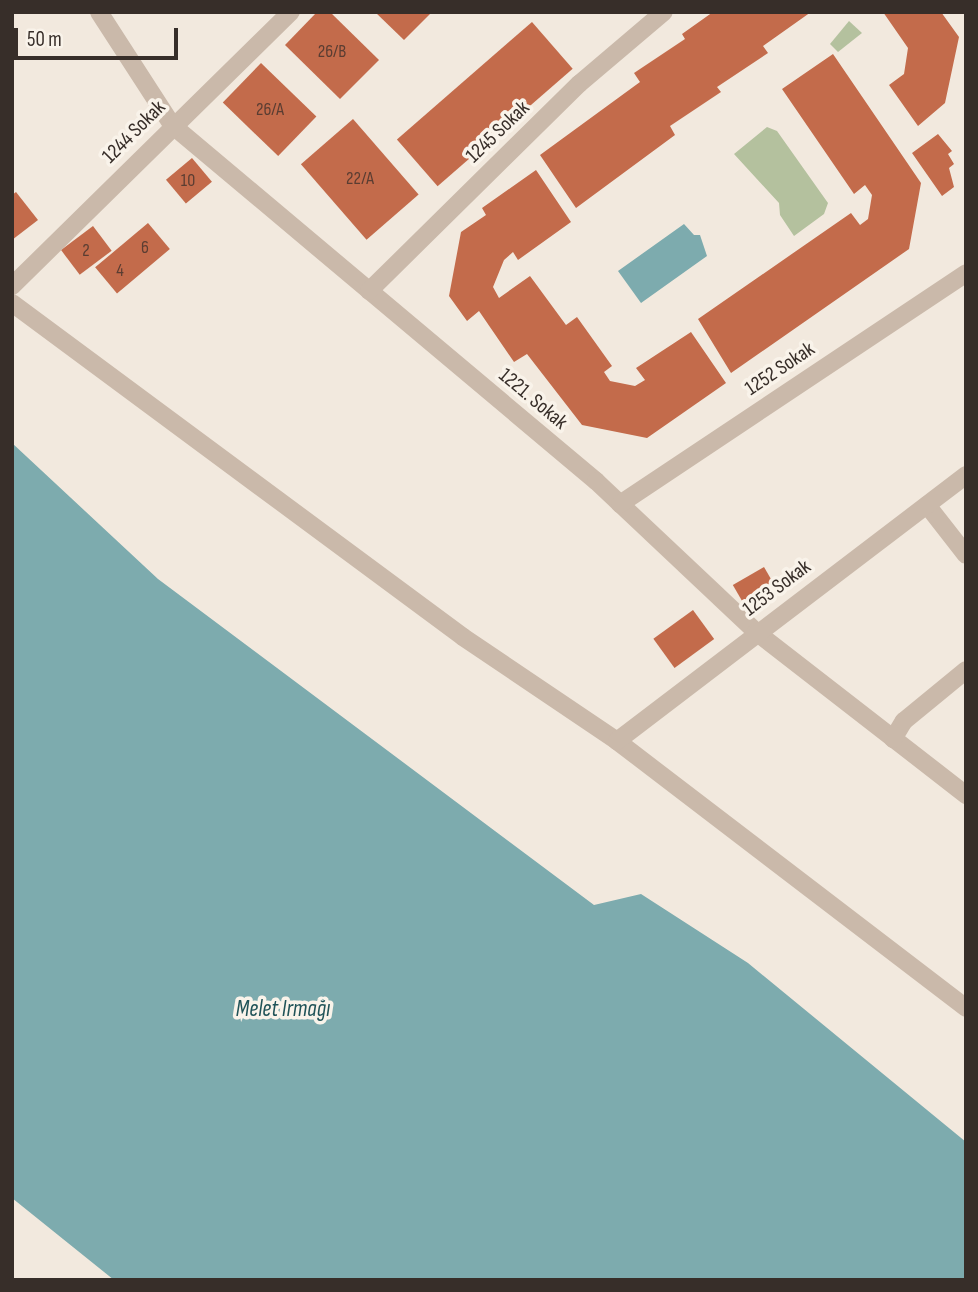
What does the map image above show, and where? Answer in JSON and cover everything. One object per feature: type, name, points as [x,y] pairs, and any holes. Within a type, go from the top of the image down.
[{"type":"street","name":"1221. Sokak","points":[[99,12],[172,125],[620,504],[756,632],[966,795]]},
{"type":"street","name":"1244 Sokak","points":[[12,286],[172,125],[291,12]]},
{"type":"street","name":"1245 Sokak","points":[[369,291],[579,84],[664,12]]},
{"type":"street","name":"1252 Sokak","points":[[620,504],[966,273]]},
{"type":"street","points":[[12,303],[463,637],[617,741],[966,1008]]},
{"type":"street","name":"1253 Sokak","points":[[617,741],[756,632],[966,475]]},
{"type":"street","points":[[927,505],[966,555]]},
{"type":"street","points":[[893,739],[904,721],[966,670]]},
{"type":"green space","points":[[849,21],[862,33],[838,52],[830,44]]},
{"type":"green space","points":[[767,127],[777,131],[828,203],[824,214],[794,236],[780,215],[779,203],[734,154]]},
{"type":"water","points":[[684,224],[694,235],[700,235],[707,256],[641,303],[618,271]]},
{"type":"water","name":"Melet Irmağı","points":[[12,443],[158,579],[594,905],[641,894],[748,963],[966,1142],[966,1280],[114,1280],[12,1198]]},
{"type":"building","points":[[317,12],[330,12],[379,60],[340,99],[285,45]]},
{"type":"building","points":[[375,12],[432,12],[404,40]]},
{"type":"building","points":[[713,12],[811,12],[763,46],[768,53],[717,87],[721,92],[670,126],[675,135],[576,208],[540,155],[640,82],[634,73],[685,39],[682,34]]},
{"type":"building","points":[[883,12],[941,12],[959,37],[945,103],[918,126],[889,85],[904,74],[908,48]]},
{"type":"building","points":[[532,22],[573,69],[438,186],[397,139]]},
{"type":"building","points":[[833,54],[921,183],[909,249],[731,373],[698,319],[851,213],[860,225],[868,219],[872,195],[865,185],[854,194],[782,89]]},
{"type":"building","points":[[261,63],[316,116],[278,156],[223,103]]},
{"type":"building","points":[[353,119],[419,194],[367,240],[301,164]]},
{"type":"building","points":[[938,134],[952,151],[948,154],[954,164],[949,168],[954,187],[942,196],[912,153]]},
{"type":"building","points":[[192,158],[212,182],[186,204],[166,180]]},
{"type":"building","points":[[536,170],[571,222],[518,260],[513,252],[504,260],[493,287],[499,298],[530,276],[566,325],[577,317],[612,366],[604,372],[610,381],[635,386],[645,380],[636,368],[691,332],[726,383],[647,438],[582,425],[527,354],[514,362],[479,311],[467,321],[449,296],[461,232],[486,215],[482,208]]},
{"type":"building","points":[[16,192],[38,220],[12,240],[12,195]]},
{"type":"building","points":[[148,223],[170,249],[117,293],[95,267]]},
{"type":"building","points":[[93,226],[112,251],[80,275],[61,250]]},
{"type":"building","points":[[764,567],[774,584],[743,602],[733,585]]},
{"type":"building","points":[[693,610],[714,639],[675,668],[653,639]]}]
